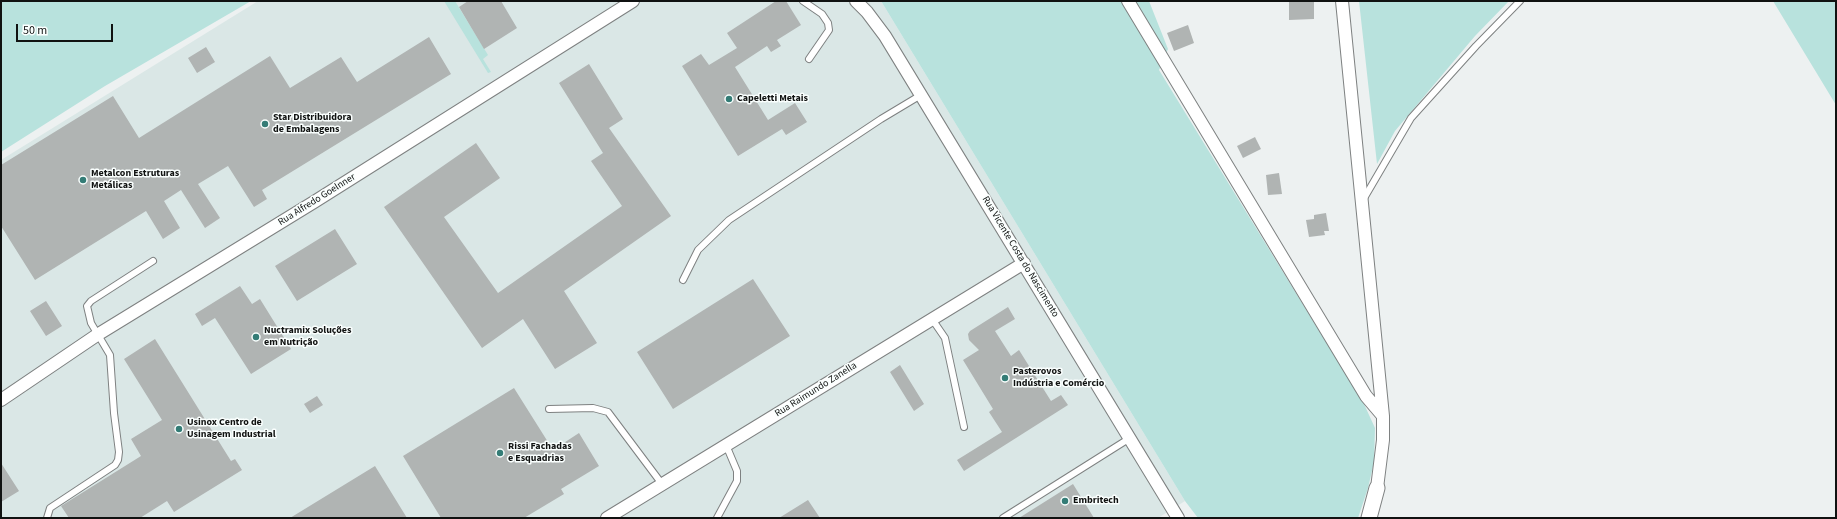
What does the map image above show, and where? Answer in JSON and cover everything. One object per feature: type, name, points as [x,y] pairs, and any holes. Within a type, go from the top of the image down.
[{"type":"street","name":"Rua Alfredo Goelnner","points":[[1,400],[97,335],[314,202],[633,1]]},
{"type":"street","name":"Rua Vicente Costa do Nascimento","points":[[856,1],[867,12],[885,36],[1178,518]]},
{"type":"street","points":[[1342,1],[1383,416],[1383,440],[1376,488],[1369,518]]},
{"type":"street","points":[[1133,3],[1366,396],[1383,416]]},
{"type":"street","name":"Rua Raimundo Zanella","points":[[608,518],[1024,263]]},
{"type":"lane","points":[[803,1],[822,14],[828,23],[829,30],[809,59]]},
{"type":"lane","points":[[1362,201],[1411,118],[1476,46],[1520,1]]},
{"type":"lane","points":[[683,280],[698,250],[729,220],[881,119],[921,95]]},
{"type":"lane","points":[[47,518],[50,508],[115,465],[118,460],[119,452],[114,414],[110,355],[97,335],[90,319],[87,306],[91,301],[153,261]]},
{"type":"lane","points":[[932,319],[946,338],[964,427]]},
{"type":"lane","points":[[549,409],[594,408],[608,412],[662,484]]},
{"type":"lane","points":[[1003,518],[1130,438]]},
{"type":"lane","points":[[717,518],[737,481],[737,471],[726,445]]},
{"type":"shaded area","points":[[1,1],[251,1],[105,86],[1,152]]},
{"type":"shaded area","points":[[258,1],[881,1],[1185,501],[1158,518],[1,518],[1,160]]},
{"type":"shaded area","points":[[444,1],[455,1],[488,55],[483,59],[491,72],[488,73]]},
{"type":"shaded area","points":[[881,1],[1149,1],[1168,49],[1159,70],[1364,404],[1375,428],[1374,462],[1368,488],[1358,518],[1198,518],[1185,501]]},
{"type":"shaded area","points":[[1359,1],[1509,1],[1475,36],[1395,131],[1377,164]]},
{"type":"shaded area","points":[[1773,1],[1836,1],[1836,105]]},
{"type":"building","points":[[468,1],[501,1],[517,28],[484,49],[459,7]]},
{"type":"building","points":[[776,1],[786,1],[801,25],[777,40],[781,46],[771,52],[767,46],[735,67],[768,120],[795,103],[807,122],[786,135],[782,129],[738,156],[682,66],[701,54],[709,65],[737,48],[727,33]]},
{"type":"building","points":[[1314,1],[1314,19],[1289,20],[1289,2]]},
{"type":"building","points":[[1188,25],[1194,43],[1174,51],[1167,33]]},
{"type":"building","points":[[429,37],[451,74],[262,190],[267,199],[254,207],[228,166],[198,184],[220,218],[205,228],[181,190],[164,201],[180,228],[163,239],[146,211],[35,280],[1,226],[1,165],[113,96],[139,138],[270,56],[290,88],[341,57],[357,82]]},
{"type":"building","points":[[206,47],[215,62],[197,73],[188,58]]},
{"type":"building","points":[[589,64],[623,119],[609,128],[671,216],[564,291],[597,343],[555,369],[523,319],[482,348],[384,207],[476,143],[500,178],[444,217],[498,293],[622,206],[591,161],[603,153],[559,83]]},
{"type":"building","points":[[1255,137],[1261,149],[1243,158],[1237,146]]},
{"type":"building","points":[[1279,173],[1282,194],[1268,195],[1266,175]]},
{"type":"building","points":[[1326,213],[1329,231],[1324,231],[1325,235],[1309,237],[1306,220],[1314,219],[1314,215]]},
{"type":"building","points":[[335,229],[357,264],[297,301],[275,266]]},
{"type":"building","points":[[753,279],[790,336],[673,409],[637,352]]},
{"type":"building","name":"Nuctramix Soluções em Nutrição","points":[[240,286],[252,304],[260,299],[291,349],[251,374],[215,318],[202,326],[195,314]]},
{"type":"building","points":[[46,301],[62,326],[46,336],[30,311]]},
{"type":"building","points":[[1008,307],[1015,319],[995,331],[1011,356],[1019,350],[1051,401],[1061,395],[1068,405],[964,471],[957,460],[1002,432],[989,412],[993,409],[963,360],[979,350],[969,340],[968,334],[970,331]]},
{"type":"building","name":"Usinox Centro de Usinagem Industrial","points":[[155,339],[231,461],[235,459],[242,470],[174,512],[167,501],[140,518],[69,518],[61,506],[141,456],[131,439],[162,420],[124,359]]},
{"type":"building","points":[[900,365],[924,404],[914,411],[890,372]]},
{"type":"building","name":"Rissi Fachadas e Esquadrias","points":[[514,388],[553,450],[579,433],[599,466],[561,489],[564,494],[524,518],[441,518],[403,456]]},
{"type":"building","points":[[317,396],[323,405],[310,413],[304,404]]},
{"type":"building","points":[[1,463],[19,491],[1,502]]},
{"type":"building","points":[[375,466],[407,518],[290,518]]},
{"type":"building","name":"Embritech","points":[[1073,484],[1094,518],[1019,518]]},
{"type":"building","points":[[808,500],[820,518],[779,518]]},
{"type":"place","name":"Capeletti Metais","points":[[729,99]]},
{"type":"place","name":"Star Distribuidora de Embalagens","points":[[265,124]]},
{"type":"place","name":"Metalcon Estruturas Metálicas","points":[[83,180]]},
{"type":"place","name":"Nuctramix Soluções em Nutrição","points":[[256,337]]},
{"type":"place","name":"Pasterovos Indústria e Comércio","points":[[1005,378]]},
{"type":"place","name":"Usinox Centro de Usinagem Industrial","points":[[179,429]]},
{"type":"place","name":"Rissi Fachadas e Esquadrias","points":[[500,453]]},
{"type":"place","name":"Embritech","points":[[1065,501]]}]
